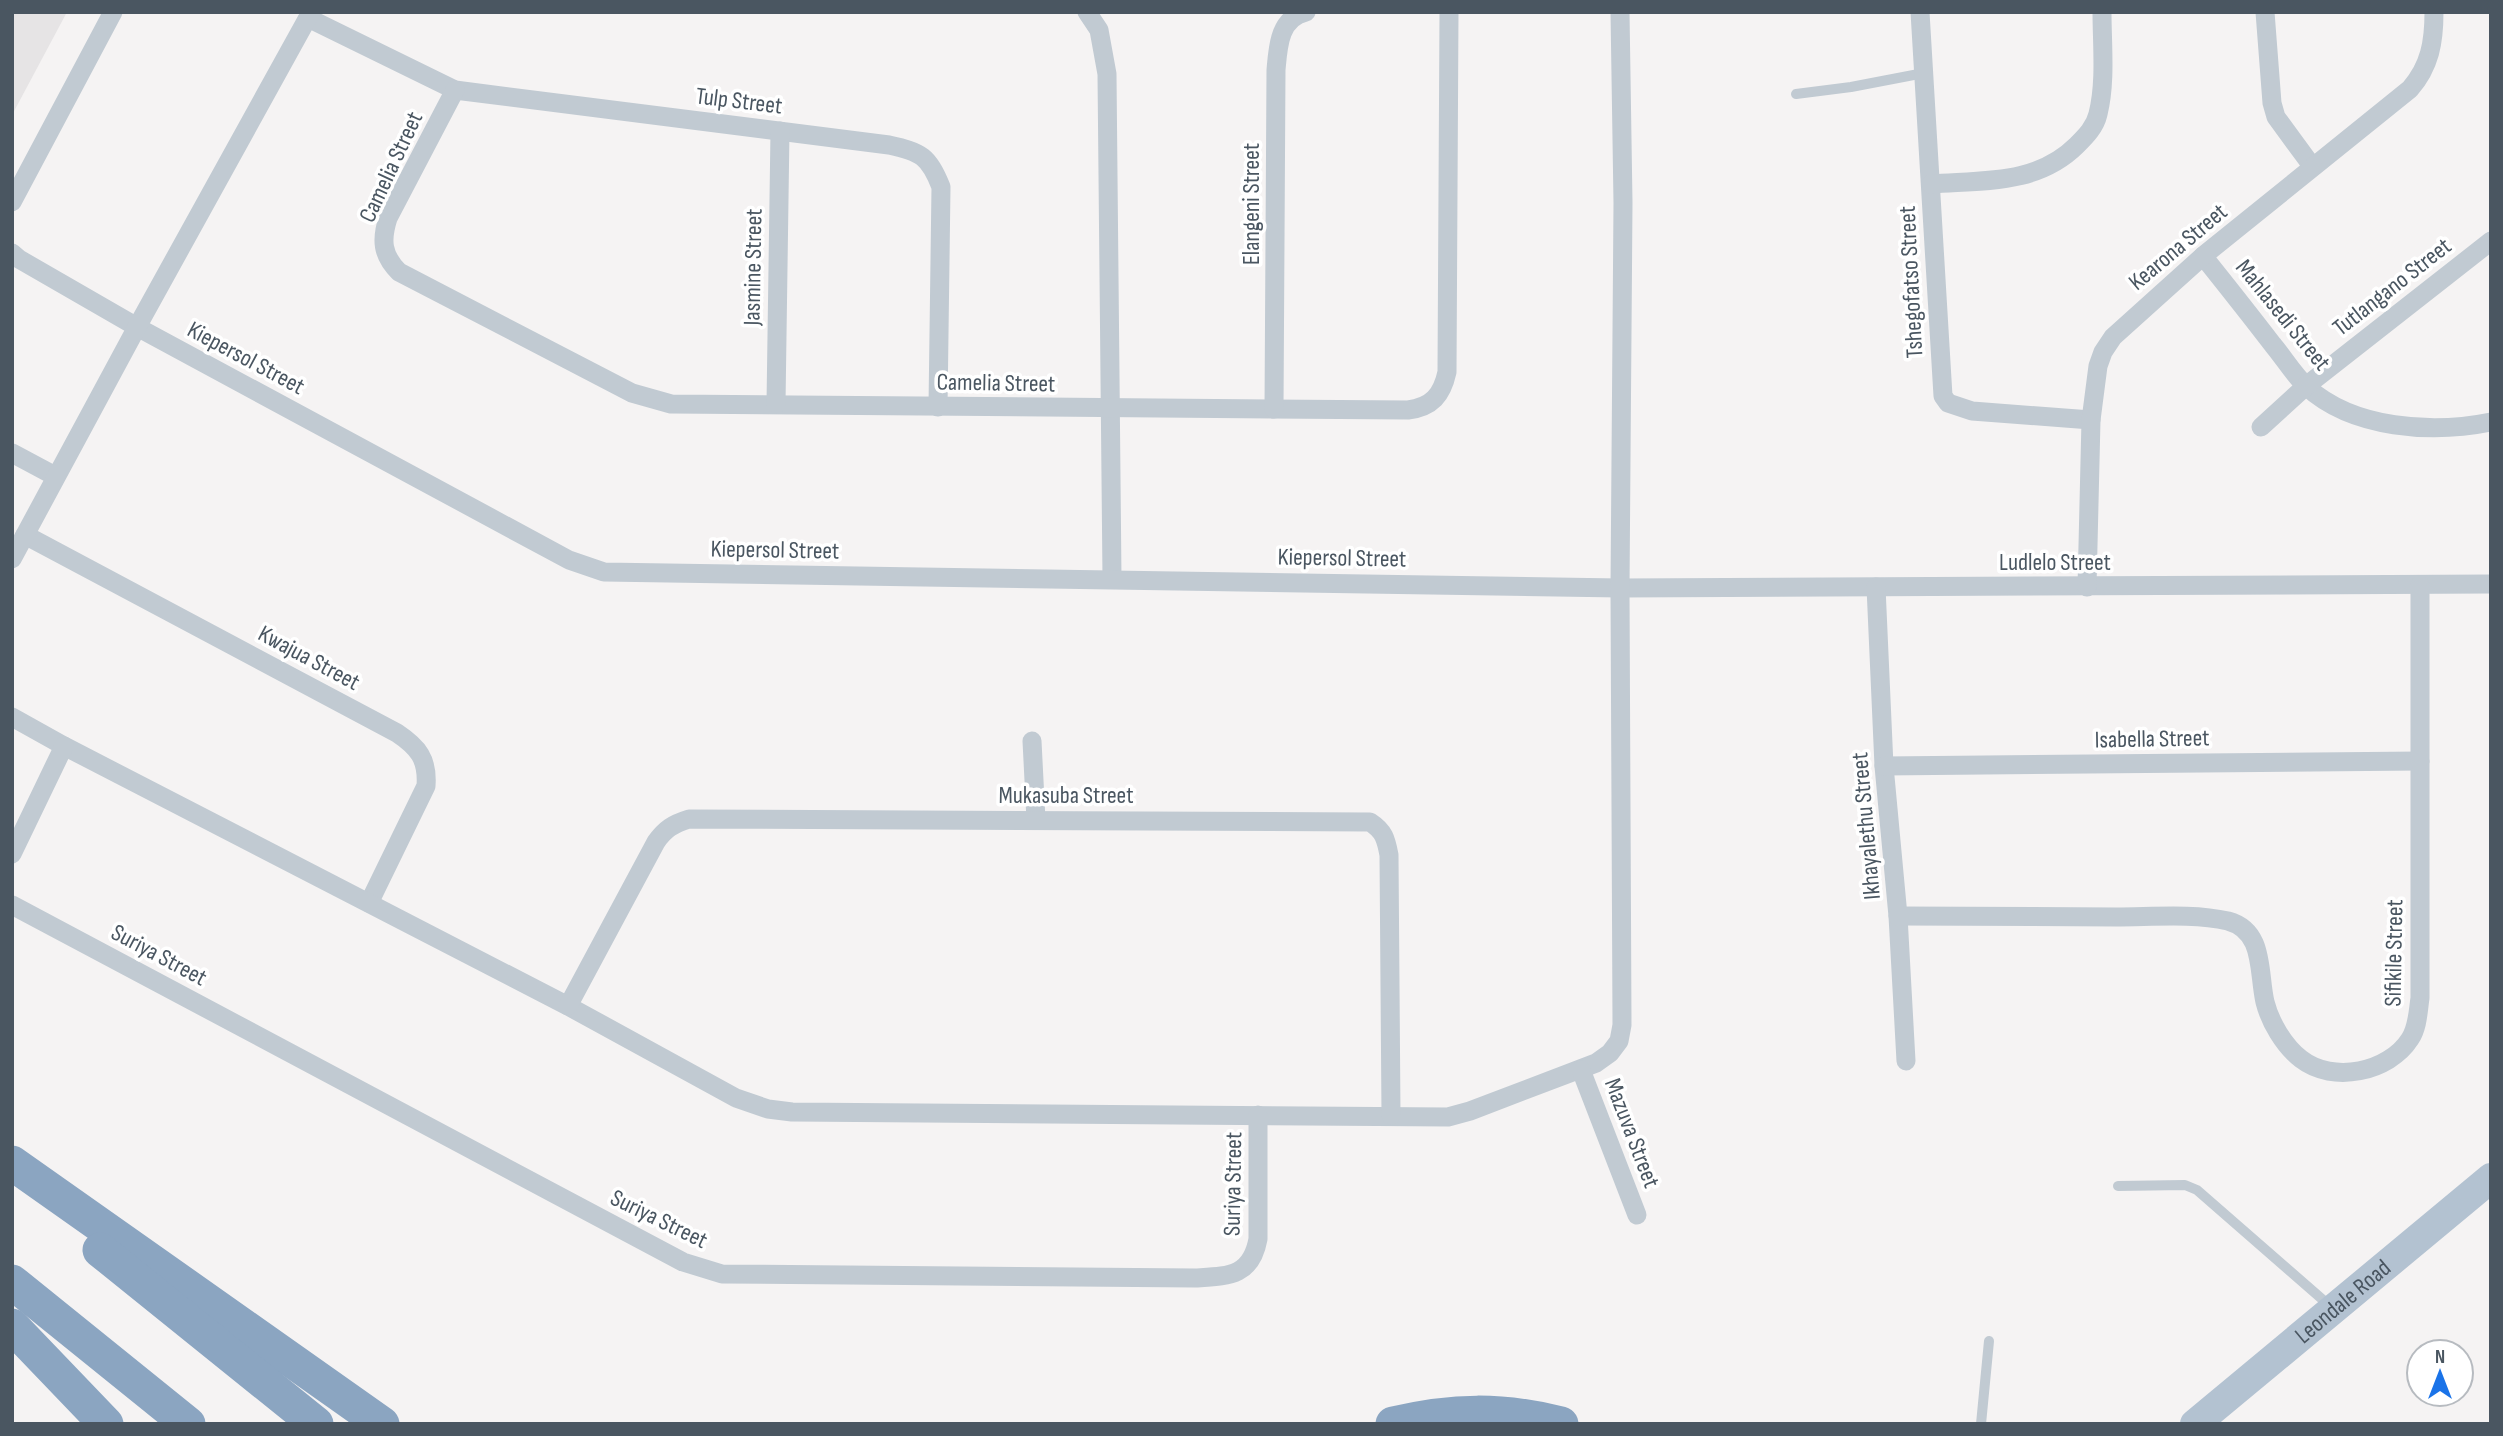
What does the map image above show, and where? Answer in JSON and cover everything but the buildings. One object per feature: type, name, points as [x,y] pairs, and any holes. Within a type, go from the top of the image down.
[{"type":"highway","points":[[12,1163],[382,1424]]},
{"type":"highway","points":[[12,1180],[316,1424]]},
{"type":"highway","points":[[12,1282],[188,1424]]},
{"type":"highway","points":[[12,1326],[106,1424]]},
{"type":"highway","points":[[1393,1424],[1433,1415],[1469,1412],[1504,1413],[1561,1424]]},
{"type":"main road","name":"Leondale Road","points":[[2195,1424],[2491,1178]]},
{"type":"street","points":[[12,202],[113,12]]},
{"type":"street","points":[[1087,12],[1099,30],[1105,49],[1107,74],[1112,578]]},
{"type":"street","name":"Elangeni Street","points":[[1274,409],[1276,70],[1286,25],[1298,14],[1306,12]]},
{"type":"street","name":"Camelia Street","points":[[456,90],[388,218],[383,234],[383,247],[389,262],[399,272],[632,394],[671,404],[1408,410],[1423,408],[1436,400],[1444,387],[1447,372],[1449,12]]},
{"type":"street","points":[[12,716],[64,746],[568,1006],[736,1098],[768,1109],[792,1112],[1422,1117],[1459,1114],[1581,1070],[1610,1053],[1619,1041],[1622,1025],[1620,588],[1623,203],[1620,12]]},
{"type":"street","name":"Tshegofatso Street","points":[[1920,12],[1943,396],[1948,403],[1972,411],[2091,420]]},
{"type":"street","points":[[1931,184],[2010,178],[2041,171],[2067,154],[2086,136],[2098,116],[2102,12]]},
{"type":"street","points":[[2265,12],[2272,103],[2276,117],[2312,166]]},
{"type":"street","name":"Kearona Street","points":[[2087,587],[2091,420],[2098,366],[2103,352],[2113,337],[2203,256],[2312,166],[2386,111],[2417,81],[2430,56],[2434,36],[2434,12]]},
{"type":"street","points":[[12,559],[310,15]]},
{"type":"street","name":"Tulp Street","points":[[310,15],[456,90],[889,145],[912,150],[924,156],[934,169],[941,187],[938,407]]},
{"type":"street","name":"Jasmine Street","points":[[776,404],[780,131]]},
{"type":"street","name":"Tutlangano Street","points":[[2261,428],[2306,386],[2491,241]]},
{"type":"street","name":"Kiepersol Street","points":[[12,253],[137,327],[585,567],[622,573],[1112,578],[1620,588]]},
{"type":"street","name":"Mahlasedi Street","points":[[2203,256],[2306,386],[2337,408],[2366,419],[2399,426],[2473,426],[2491,422]]},
{"type":"street","points":[[12,453],[55,477]]},
{"type":"street","name":"Kwajua Street","points":[[25,536],[414,744],[423,757],[427,772],[426,786],[369,903]]},
{"type":"street","name":"Ludlelo Street","points":[[1620,588],[2491,584]]},
{"type":"street","name":"Sifikile Street","points":[[1898,916],[2177,917],[2212,919],[2242,926],[2251,936],[2258,951],[2265,1002],[2272,1021],[2284,1041],[2302,1060],[2323,1071],[2344,1073],[2363,1070],[2386,1060],[2401,1050],[2411,1038],[2417,1022],[2420,998],[2420,585]]},
{"type":"street","name":"Ikhayalethu Street","points":[[1876,587],[1884,766],[1898,916],[1906,1061]]},
{"type":"street","points":[[1032,741],[1036,820]]},
{"type":"street","points":[[12,854],[64,746]]},
{"type":"street","name":"Isabella Street","points":[[1884,766],[2420,761]]},
{"type":"street","name":"Mukasuba Street","points":[[568,1006],[656,842],[665,830],[675,823],[689,819],[1370,822],[1380,828],[1386,838],[1389,855],[1391,1115]]},
{"type":"street","name":"Suriya Street","points":[[12,905],[683,1262],[722,1274],[1195,1278],[1220,1277],[1237,1272],[1249,1265],[1258,1239],[1258,1115]]},
{"type":"street","name":"Mazuva Street","points":[[1581,1070],[1637,1214]]},
{"type":"lane","points":[[1796,94],[1924,73]]},
{"type":"lane","points":[[2118,1186],[2185,1185],[2197,1189],[2333,1309]]},
{"type":"lane","points":[[1981,1424],[1989,1341]]},
{"type":"shaded area","points":[[12,12],[67,12],[12,115]]}]
